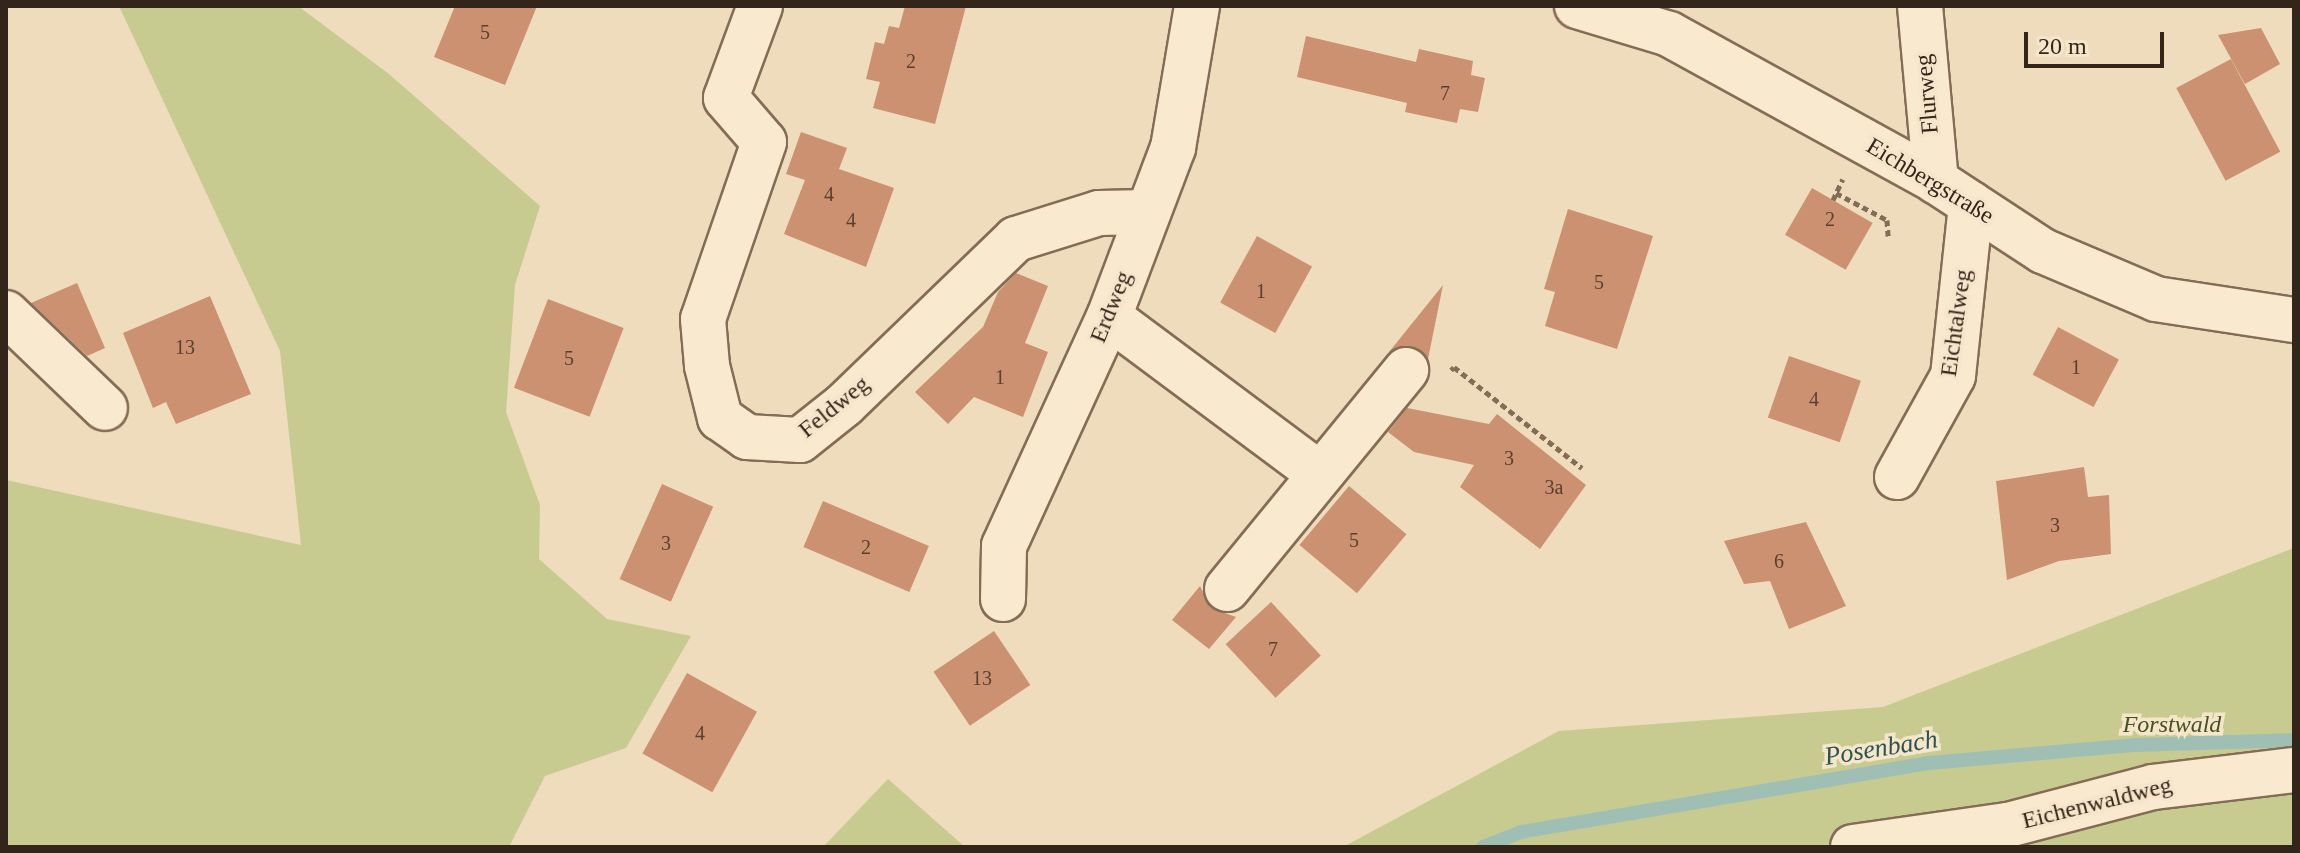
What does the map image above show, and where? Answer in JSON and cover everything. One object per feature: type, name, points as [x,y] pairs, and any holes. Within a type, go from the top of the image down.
[{"type":"street","name":"Feldweg","points":[[760,6],[726,98],[764,142],[703,319],[707,366],[720,418],[747,437],[800,440],[844,405],[1016,239],[1099,213],[1148,212]]},
{"type":"street","name":"Erdweg","points":[[1003,599],[1004,546],[1109,317],[1173,148],[1197,6]]},
{"type":"street","name":"Eichbergstraße","points":[[1577,6],[1666,20],[1953,192],[2043,251],[2156,299],[2294,320]]},
{"type":"street","name":"Flurweg","points":[[1920,6],[1953,192]]},
{"type":"street","name":"Eichtalweg","points":[[1897,477],[1953,376],[1953,192]]},
{"type":"street","points":[[6,313],[105,408]]},
{"type":"street","points":[[1109,317],[1320,474]]},
{"type":"street","points":[[1227,589],[1406,370]]},
{"type":"street","name":"Eichenwaldweg","points":[[1853,847],[2008,825],[2153,787],[2294,770]]},
{"type":"path","points":[[1836,193],[1887,220],[1888,236]]},
{"type":"path","points":[[1454,367],[1582,468]]},
{"type":"green space","points":[[119,6],[298,6],[389,74],[540,206],[515,285],[506,412],[540,505],[539,559],[607,619],[691,636],[626,748],[545,776],[509,847],[6,847],[6,480],[301,545],[280,351]]},
{"type":"green space","name":"Forstwald","points":[[2294,548],[2294,847],[1343,847],[1559,731],[1883,707]]},
{"type":"green space","points":[[888,779],[965,847],[823,847]]},
{"type":"building","points":[[455,6],[537,6],[505,85],[434,57]]},
{"type":"building","points":[[905,6],[966,6],[935,124],[873,108],[880,82],[866,79],[875,42],[884,44],[889,26],[899,28]]},
{"type":"building","points":[[2261,28],[2280,64],[2245,84],[2218,35]]},
{"type":"building","points":[[1306,36],[1416,62],[1419,49],[1473,61],[1471,75],[1485,78],[1478,112],[1460,109],[1457,123],[1405,112],[1407,103],[1297,77]]},
{"type":"building","points":[[2231,59],[2280,152],[2226,181],[2176,88]]},
{"type":"building","points":[[801,132],[847,148],[839,169],[894,188],[866,267],[784,234],[805,180],[786,174]]},
{"type":"building","points":[[1812,188],[1873,223],[1846,270],[1785,235]]},
{"type":"building","points":[[1568,209],[1653,236],[1617,349],[1545,326],[1555,292],[1544,289]]},
{"type":"building","points":[[1257,236],[1312,267],[1275,333],[1220,302]]},
{"type":"building","points":[[1016,273],[1048,286],[1025,343],[1048,352],[1023,417],[974,397],[948,424],[915,392],[983,327],[998,292]]},
{"type":"building","points":[[77,283],[105,348],[87,356],[31,303]]},
{"type":"building","points":[[1443,285],[1428,359],[1411,346],[1389,352]]},
{"type":"building","points":[[210,296],[251,394],[176,424],[166,402],[153,408],[123,333]]},
{"type":"building","points":[[548,299],[624,328],[590,417],[514,388]]},
{"type":"building","points":[[2058,327],[2119,359],[2094,407],[2033,375]]},
{"type":"building","points":[[1789,356],[1861,381],[1840,442],[1768,417]]},
{"type":"building","points":[[1407,408],[1489,424],[1497,414],[1586,485],[1540,549],[1460,487],[1474,465],[1414,452],[1388,432]]},
{"type":"building","points":[[2084,467],[2088,497],[2109,495],[2111,554],[2059,561],[2007,580],[1996,481]]},
{"type":"building","points":[[662,484],[713,507],[671,602],[620,579]]},
{"type":"building","points":[[1349,486],[1406,534],[1357,593],[1300,545]]},
{"type":"building","points":[[823,501],[929,546],[909,592],[803,547]]},
{"type":"building","points":[[1806,522],[1846,606],[1789,629],[1770,581],[1744,584],[1724,541]]},
{"type":"building","points":[[1200,586],[1211,608],[1236,617],[1209,649],[1172,620]]},
{"type":"building","points":[[1271,602],[1321,655],[1275,698],[1226,644]]},
{"type":"building","points":[[994,631],[1030,685],[970,726],[933,672]]},
{"type":"building","points":[[687,673],[757,712],[712,792],[642,753]]},
{"type":"waterway","name":"Posenbach","points":[[1483,847],[1521,832],[1929,763],[2136,745],[2294,740]]}]
